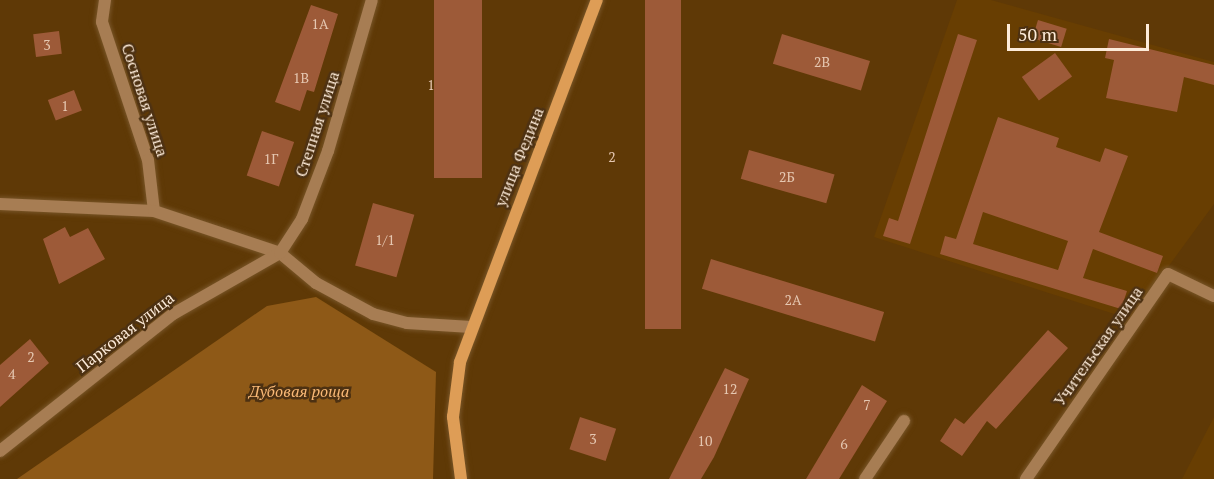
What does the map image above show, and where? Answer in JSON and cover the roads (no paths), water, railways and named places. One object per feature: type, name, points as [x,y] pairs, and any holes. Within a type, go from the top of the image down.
[{"type":"main road","name":"улица Федина","points":[[461,479],[454,389],[471,327],[597,0]]},
{"type":"street","name":"Сосновая улица","points":[[105,0],[102,22],[148,160],[154,211]]},
{"type":"street","name":"Степная улица","points":[[280,253],[302,219],[328,150],[372,0]]},
{"type":"street","points":[[0,204],[154,211],[280,253],[316,283],[373,314],[407,323],[471,327]]},
{"type":"street","name":"Парковая улица","points":[[0,451],[173,314],[280,253]]},
{"type":"street","name":"Учительская улица","points":[[1026,479],[1168,274],[1214,296]]},
{"type":"street","points":[[865,479],[904,421]]},
{"type":"park label","name":"Дубовая роща","points":[[299,391]]}]
